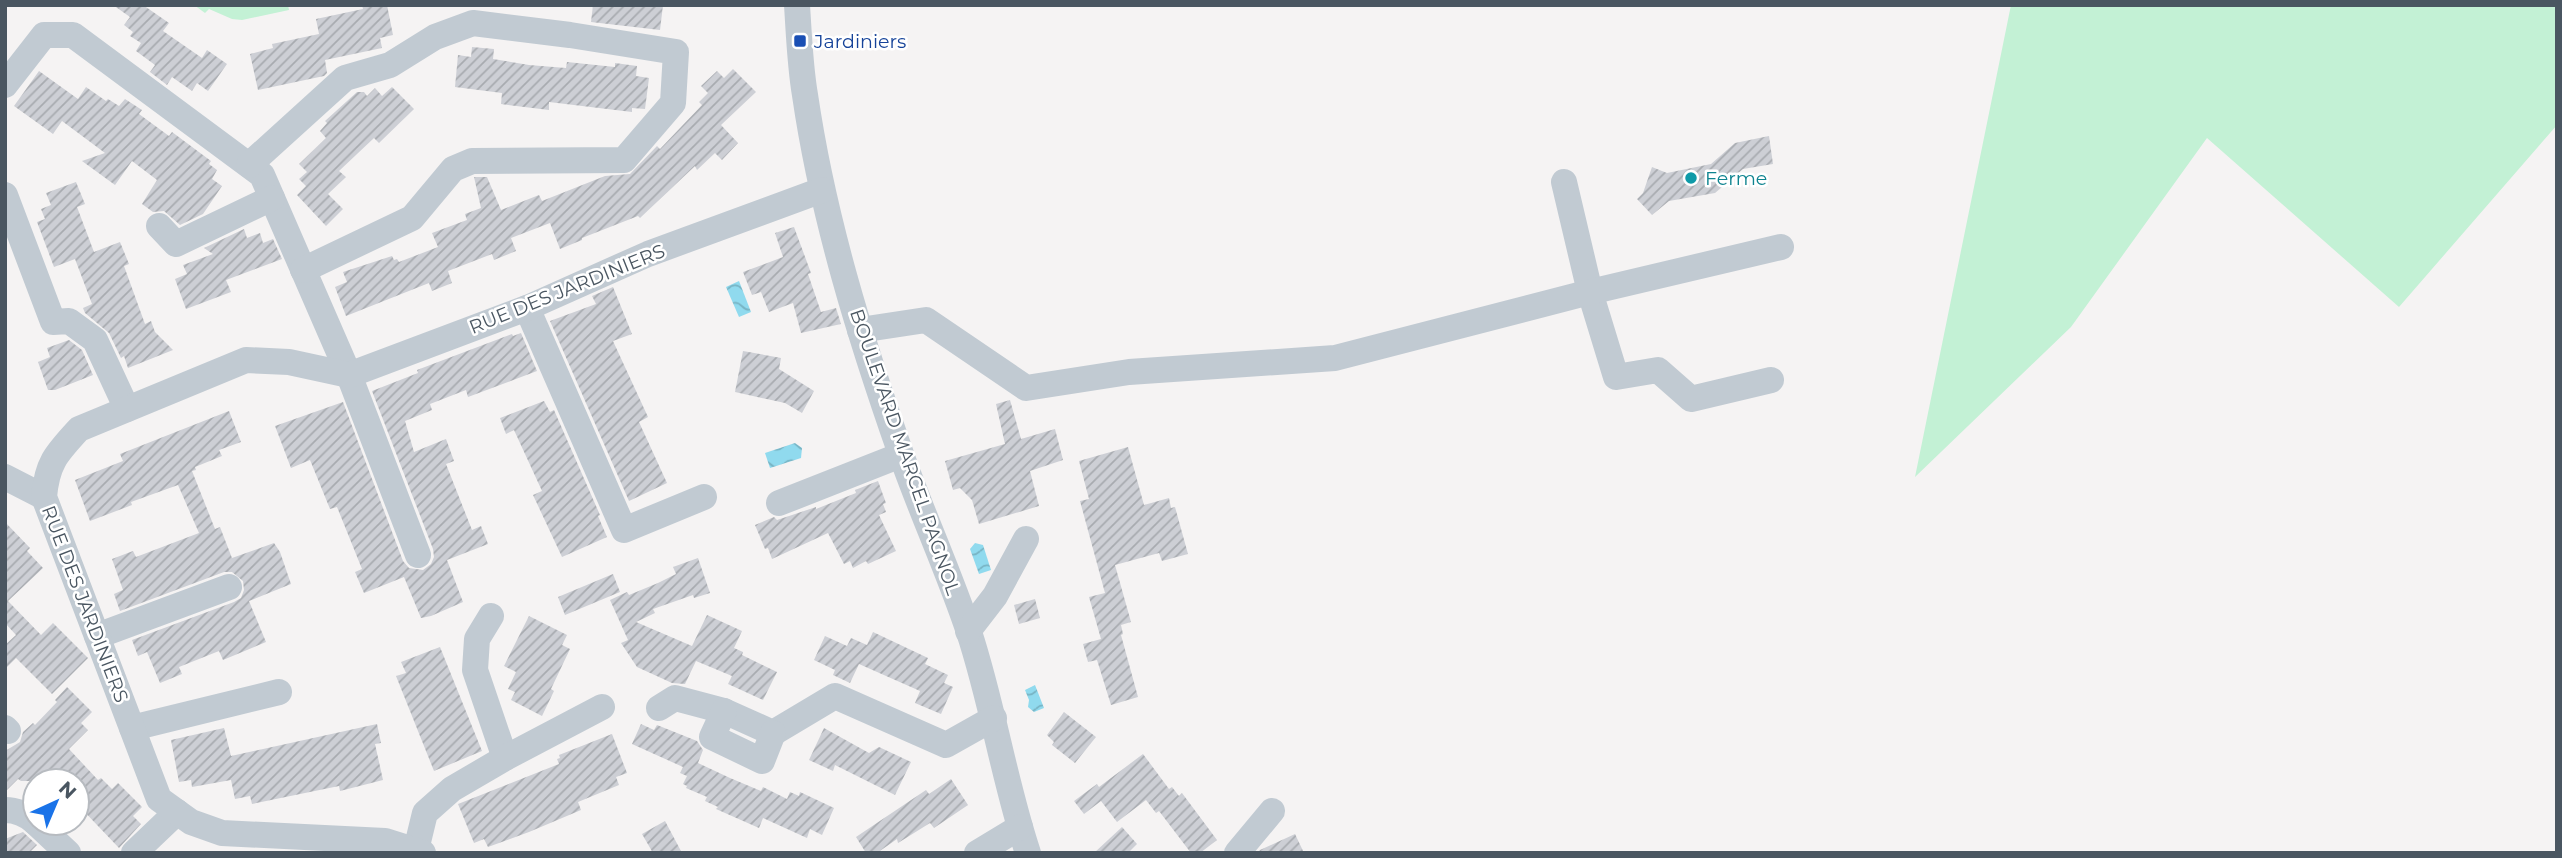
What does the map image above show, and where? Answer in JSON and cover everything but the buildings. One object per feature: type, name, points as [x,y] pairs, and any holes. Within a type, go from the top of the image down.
[{"type":"street","name":"BOULEVARD MARCEL PAGNOL","points":[[797,5],[804,94],[822,190],[860,330],[901,455],[968,631],[994,718],[1028,853]]},
{"type":"street","points":[[249,165],[345,78],[390,65],[435,37],[473,23],[676,52],[673,103],[624,160],[472,161],[453,169],[412,218],[303,270]]},
{"type":"street","points":[[5,85],[44,35],[73,35],[262,175],[349,375],[418,555]]},
{"type":"street","points":[[1564,182],[1590,292],[1616,377],[1658,370],[1691,399],[1771,380]]},
{"type":"street","name":"RUE DES JARDINIERS","points":[[349,375],[527,308],[648,254],[822,190]]},
{"type":"street","points":[[5,195],[53,322],[68,321],[95,340],[127,409]]},
{"type":"street","points":[[159,226],[176,244],[272,198]]},
{"type":"street","points":[[860,330],[926,320],[1026,388],[1129,372],[1335,358],[1590,292],[1781,247]]},
{"type":"street","points":[[527,308],[624,530],[704,497]]},
{"type":"street","points":[[45,485],[59,451],[79,429],[246,360],[289,362],[349,375]]},
{"type":"street","points":[[779,503],[901,455]]},
{"type":"street","points":[[5,471],[45,485]]},
{"type":"street","points":[[5,477],[45,485]]},
{"type":"street","name":"RUE DES JARDINIERS","points":[[45,485],[97,636],[159,799],[191,822],[222,833],[337,846],[385,841],[419,851]]},
{"type":"street","points":[[968,631],[995,596],[1026,539]]},
{"type":"street","points":[[97,636],[229,587]]},
{"type":"street","points":[[491,616],[477,639],[475,670],[506,758]]},
{"type":"street","points":[[132,728],[279,692]]},
{"type":"street","points":[[659,708],[675,698],[724,711],[773,733],[835,696],[946,746],[994,718]]},
{"type":"street","points":[[419,851],[425,813],[452,789],[603,707]]},
{"type":"street","points":[[1237,853],[1272,811]]},
{"type":"street","points":[[134,853],[177,812]]},
{"type":"street","points":[[978,853],[1020,827]]},
{"type":"street","points":[[51,837],[68,853]]},
{"type":"green space","points":[[194,5],[288,5],[289,10],[242,20],[232,19],[209,9],[205,13]]},
{"type":"green space","points":[[2011,5],[2557,5],[2557,125],[2399,307],[2207,138],[2071,327],[1915,477]]},
{"type":"water","points":[[739,281],[751,312],[739,317],[726,287]]},
{"type":"water","points":[[795,443],[802,448],[801,458],[770,468],[765,453]]},
{"type":"water","points":[[975,543],[983,545],[991,570],[979,574],[970,549]]},
{"type":"water","points":[[1035,685],[1044,708],[1034,712],[1028,707],[1029,700],[1025,690]]},
{"type":"place","name":"Jardiniers","points":[[800,41]]},
{"type":"place","name":"Ferme","points":[[1691,178]]}]
